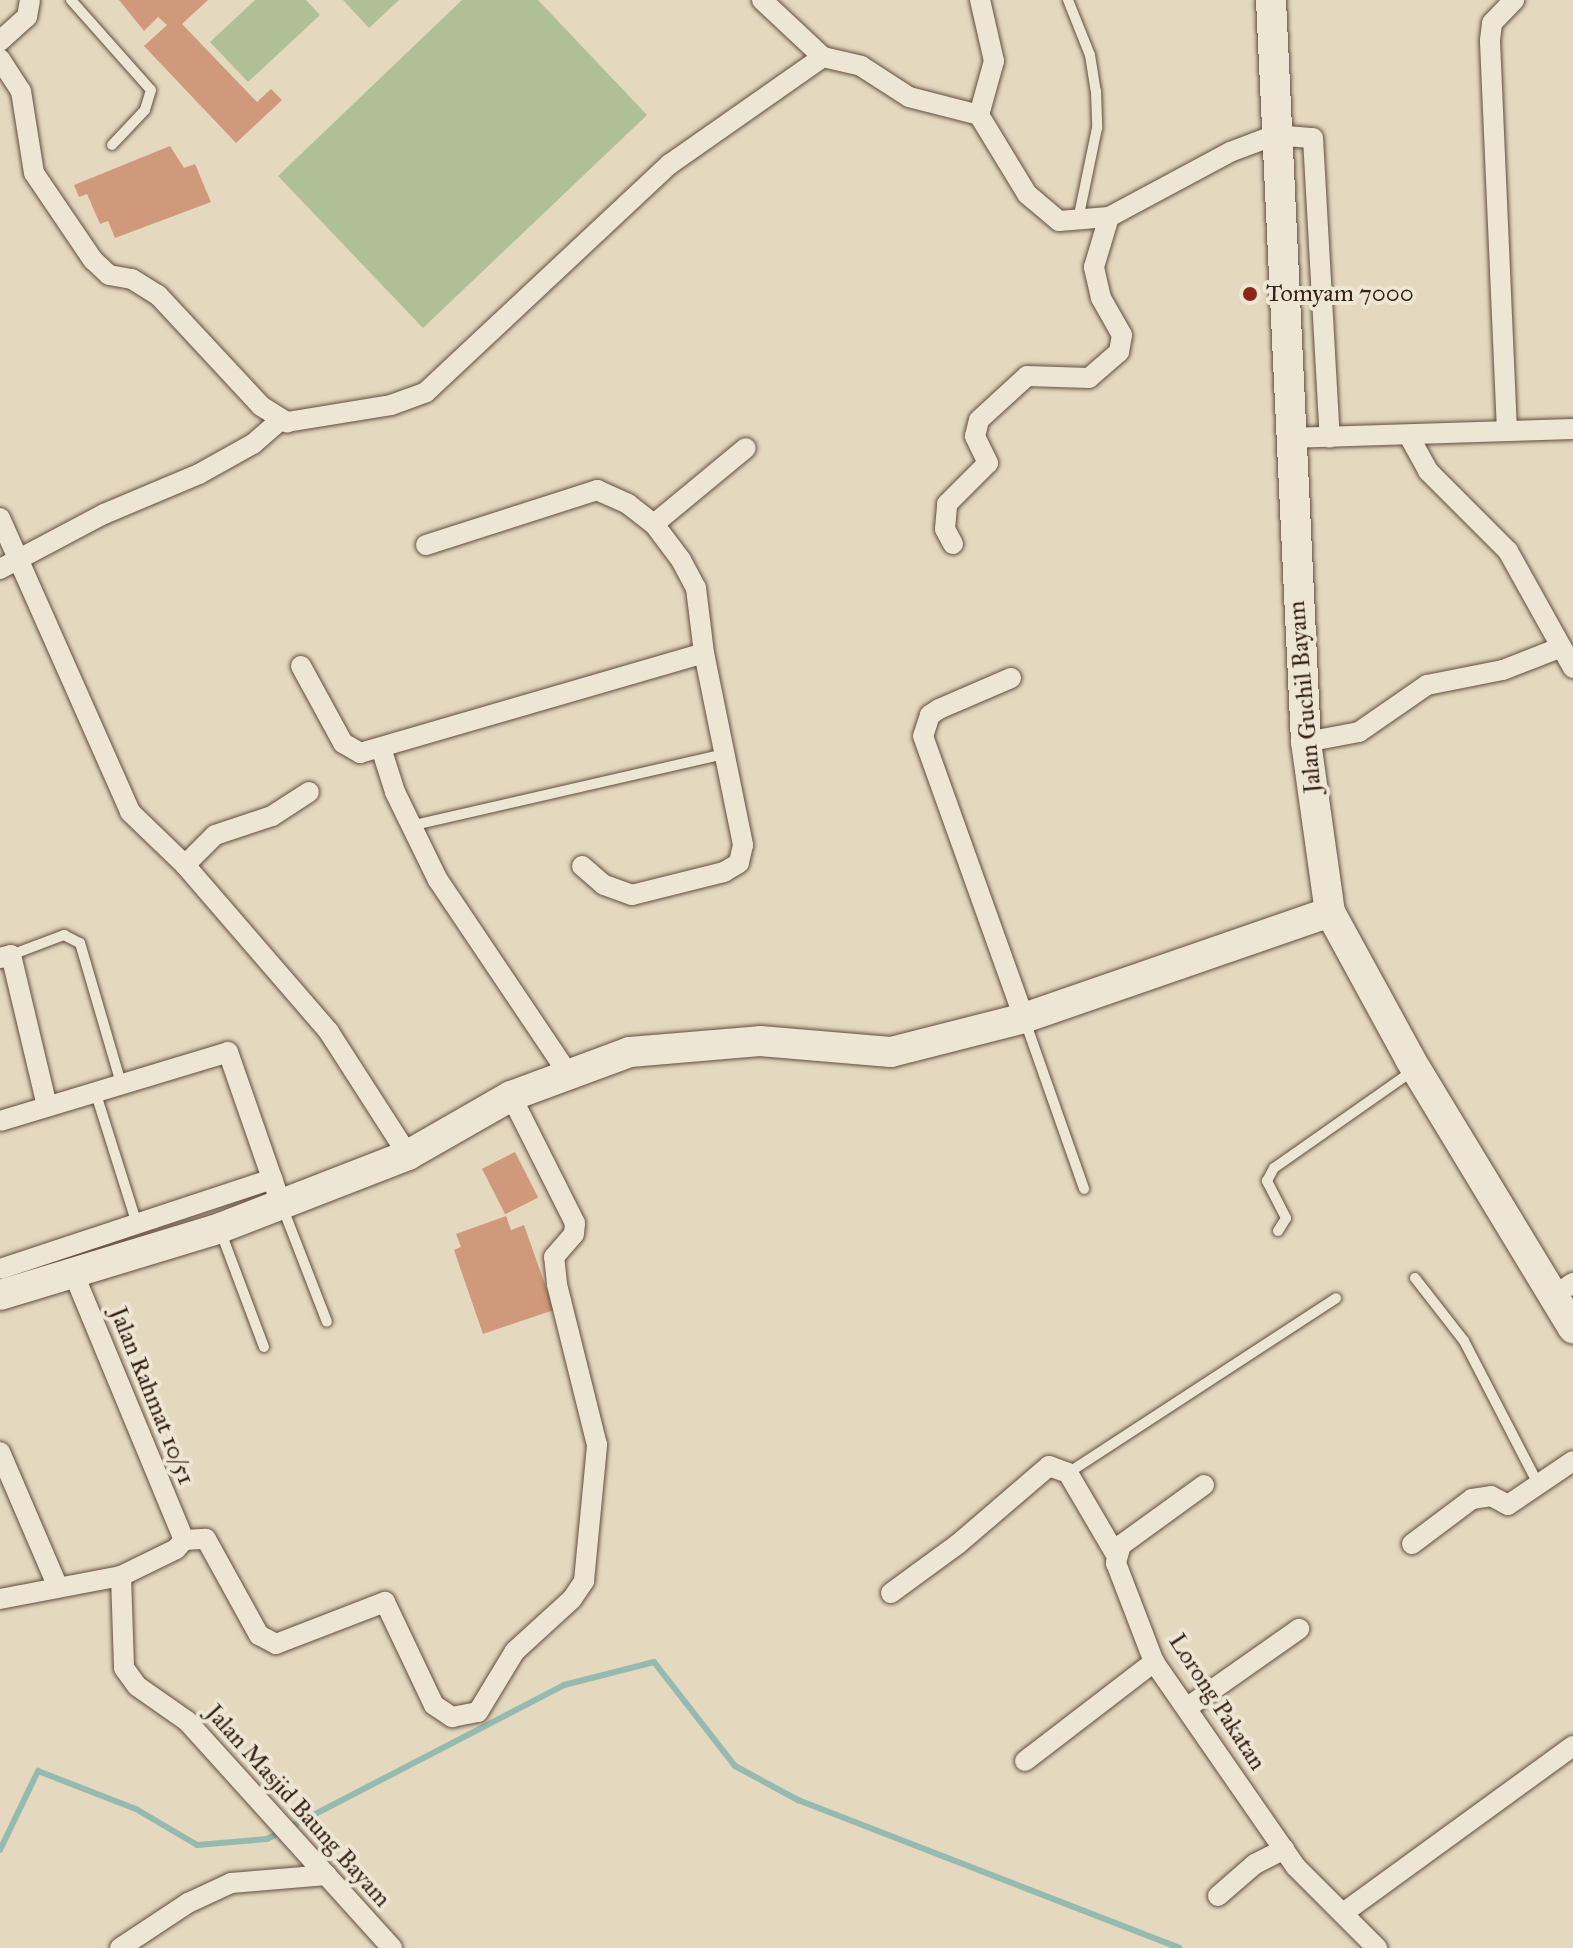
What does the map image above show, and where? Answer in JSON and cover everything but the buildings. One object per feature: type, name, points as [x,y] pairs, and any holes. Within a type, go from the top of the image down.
[{"type":"street","points":[[0,41],[27,17],[30,0]]},
{"type":"street","points":[[762,0],[823,57],[861,66],[909,97],[979,115],[1027,194],[1059,221],[1077,222],[1109,217],[1230,152],[1275,135],[1313,138],[1330,438]]},
{"type":"street","points":[[979,115],[994,61],[980,0]]},
{"type":"street","name":"Jalan Guchil Bayam","points":[[1271,0],[1288,438],[1306,742],[1330,912],[1416,1069],[1564,1289],[1573,1328]]},
{"type":"street","points":[[1507,431],[1490,40],[1492,23],[1514,0]]},
{"type":"street","points":[[8,565],[104,514],[199,474],[253,444],[279,421],[391,405],[426,392],[670,164],[823,57]]},
{"type":"street","points":[[0,59],[21,91],[34,173],[93,260],[109,275],[144,284],[158,295],[279,421]]},
{"type":"street","points":[[953,544],[945,529],[947,504],[988,463],[975,436],[979,420],[1027,376],[1089,378],[1119,352],[1122,335],[1101,298],[1094,267],[1109,217]]},
{"type":"street","points":[[1288,438],[1410,438],[1573,429]]},
{"type":"street","points":[[1410,438],[1428,471],[1508,551],[1559,648],[1573,668]]},
{"type":"street","points":[[654,524],[746,448]]},
{"type":"street","points":[[426,545],[597,490],[628,504],[654,524],[696,588],[704,653],[728,753],[743,845],[739,863],[724,872],[632,895],[604,885],[582,866]]},
{"type":"street","points":[[0,518],[8,565],[130,812],[185,865],[329,1032],[408,1155]]},
{"type":"street","points":[[1306,742],[1359,732],[1427,685],[1503,670],[1559,648]]},
{"type":"street","points":[[301,666],[351,752],[381,748],[704,653]]},
{"type":"street","points":[[1011,678],[939,709],[930,715],[923,736],[1024,1018]]},
{"type":"street","points":[[381,748],[410,826],[438,880],[567,1072]]},
{"type":"street","points":[[185,865],[215,835],[272,816],[309,792]]},
{"type":"street","points":[[0,1269],[137,1224],[277,1191],[408,1155],[511,1096],[567,1072],[630,1052],[760,1041],[891,1052],[1024,1018],[1330,912]]},
{"type":"street","points":[[6,956],[47,1106]]},
{"type":"street","points":[[0,1121],[228,1052],[277,1191]]},
{"type":"street","points":[[0,1599],[121,1576],[176,1549],[184,1540],[206,1539],[259,1635],[276,1644],[385,1602],[434,1705],[452,1717],[478,1712],[515,1651],[572,1599],[584,1581],[597,1445],[557,1284],[554,1257],[574,1234],[575,1223],[511,1096]]},
{"type":"street","points":[[0,1295],[220,1228],[277,1191]]},
{"type":"street","name":"Jalan Rahmat 10/51","points":[[73,1272],[184,1540]]},
{"type":"street","points":[[0,1452],[58,1587]]},
{"type":"street","points":[[1412,1544],[1472,1499],[1491,1496],[1508,1505],[1537,1482],[1573,1461]]},
{"type":"street","points":[[891,1593],[958,1544],[1049,1466],[1068,1473]]},
{"type":"street","name":"Lorong Pakatan","points":[[1068,1473],[1115,1553],[1154,1662],[1296,1867],[1346,1911],[1377,1948]]},
{"type":"street","points":[[1115,1553],[1204,1485]]},
{"type":"street","name":"Jalan Masjid Baung Bayam","points":[[121,1576],[124,1668],[137,1686],[187,1721],[392,1948]]},
{"type":"street","points":[[1188,1707],[1299,1629]]},
{"type":"street","points":[[1025,1761],[1154,1662]]},
{"type":"street","points":[[1346,1911],[1573,1746]]},
{"type":"street","points":[[1218,1896],[1255,1864],[1284,1849]]},
{"type":"street","points":[[120,1948],[188,1903],[231,1883],[327,1875]]},
{"type":"lane","points":[[71,0],[151,90],[145,110],[112,145]]},
{"type":"lane","points":[[1068,0],[1090,55],[1096,91],[1097,128],[1077,222]]},
{"type":"lane","points":[[410,826],[728,753]]},
{"type":"lane","points":[[6,956],[64,935],[74,936],[121,1083]]},
{"type":"lane","points":[[1024,1018],[1084,1189]]},
{"type":"lane","points":[[1278,1231],[1286,1218],[1267,1181],[1274,1168],[1416,1069]]},
{"type":"lane","points":[[95,1091],[137,1224]]},
{"type":"lane","points":[[277,1191],[327,1322]]},
{"type":"lane","points":[[220,1228],[264,1347]]},
{"type":"lane","points":[[1415,1278],[1464,1341],[1537,1482]]},
{"type":"lane","points":[[1068,1473],[1336,1298]]},
{"type":"green space","points":[[255,0],[306,0],[320,15],[248,82],[210,42]]},
{"type":"green space","points":[[343,0],[399,0],[369,28]]},
{"type":"green space","points":[[462,0],[538,0],[647,115],[423,328],[278,176]]},
{"type":"waterway","points":[[0,1850],[38,1771],[136,1809],[197,1845],[267,1839],[564,1685],[654,1662],[735,1766],[798,1800],[1179,1948]]},
{"type":"place","name":"Tomyam 7000","points":[[1250,294]]}]
